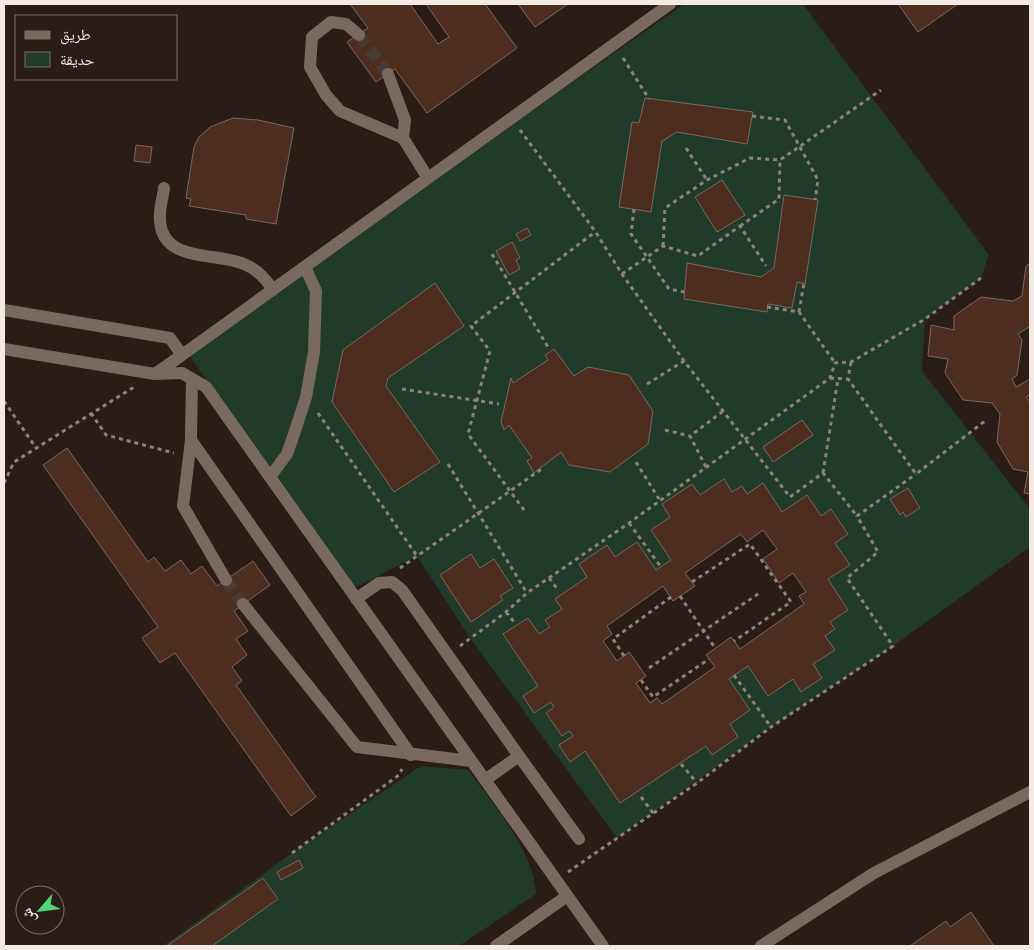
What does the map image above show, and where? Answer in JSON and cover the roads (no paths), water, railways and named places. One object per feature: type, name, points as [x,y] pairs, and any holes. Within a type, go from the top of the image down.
[{"type":"lane","points":[[155,374],[670,4]]},
{"type":"lane","points":[[359,35],[346,24],[331,22],[312,37],[310,67],[326,95],[340,111],[403,138],[428,178]]},
{"type":"lane","points":[[388,74],[405,120],[403,138]]},
{"type":"lane","points":[[164,188],[160,219],[164,234],[173,246],[186,253],[245,264],[261,275],[273,290]]},
{"type":"lane","points":[[270,477],[287,454],[306,397],[314,352],[316,291],[305,267]]},
{"type":"lane","points":[[4,310],[170,338],[182,355]]},
{"type":"lane","points":[[4,348],[155,374],[182,373],[206,387],[603,946]]},
{"type":"lane","points":[[192,379],[191,440],[183,506],[226,580]]},
{"type":"lane","points":[[191,440],[411,755]]},
{"type":"lane","points":[[356,599],[379,583],[392,582],[402,590],[579,839]]},
{"type":"lane","points":[[243,604],[357,747],[411,755],[471,760]]},
{"type":"lane","points":[[485,780],[519,756]]},
{"type":"lane","points":[[761,946],[874,873],[1030,792]]},
{"type":"lane","points":[[496,946],[567,896]]},
{"type":"tunnel","points":[[359,35],[388,74]]},
{"type":"tunnel","points":[[226,580],[243,604]]}]
